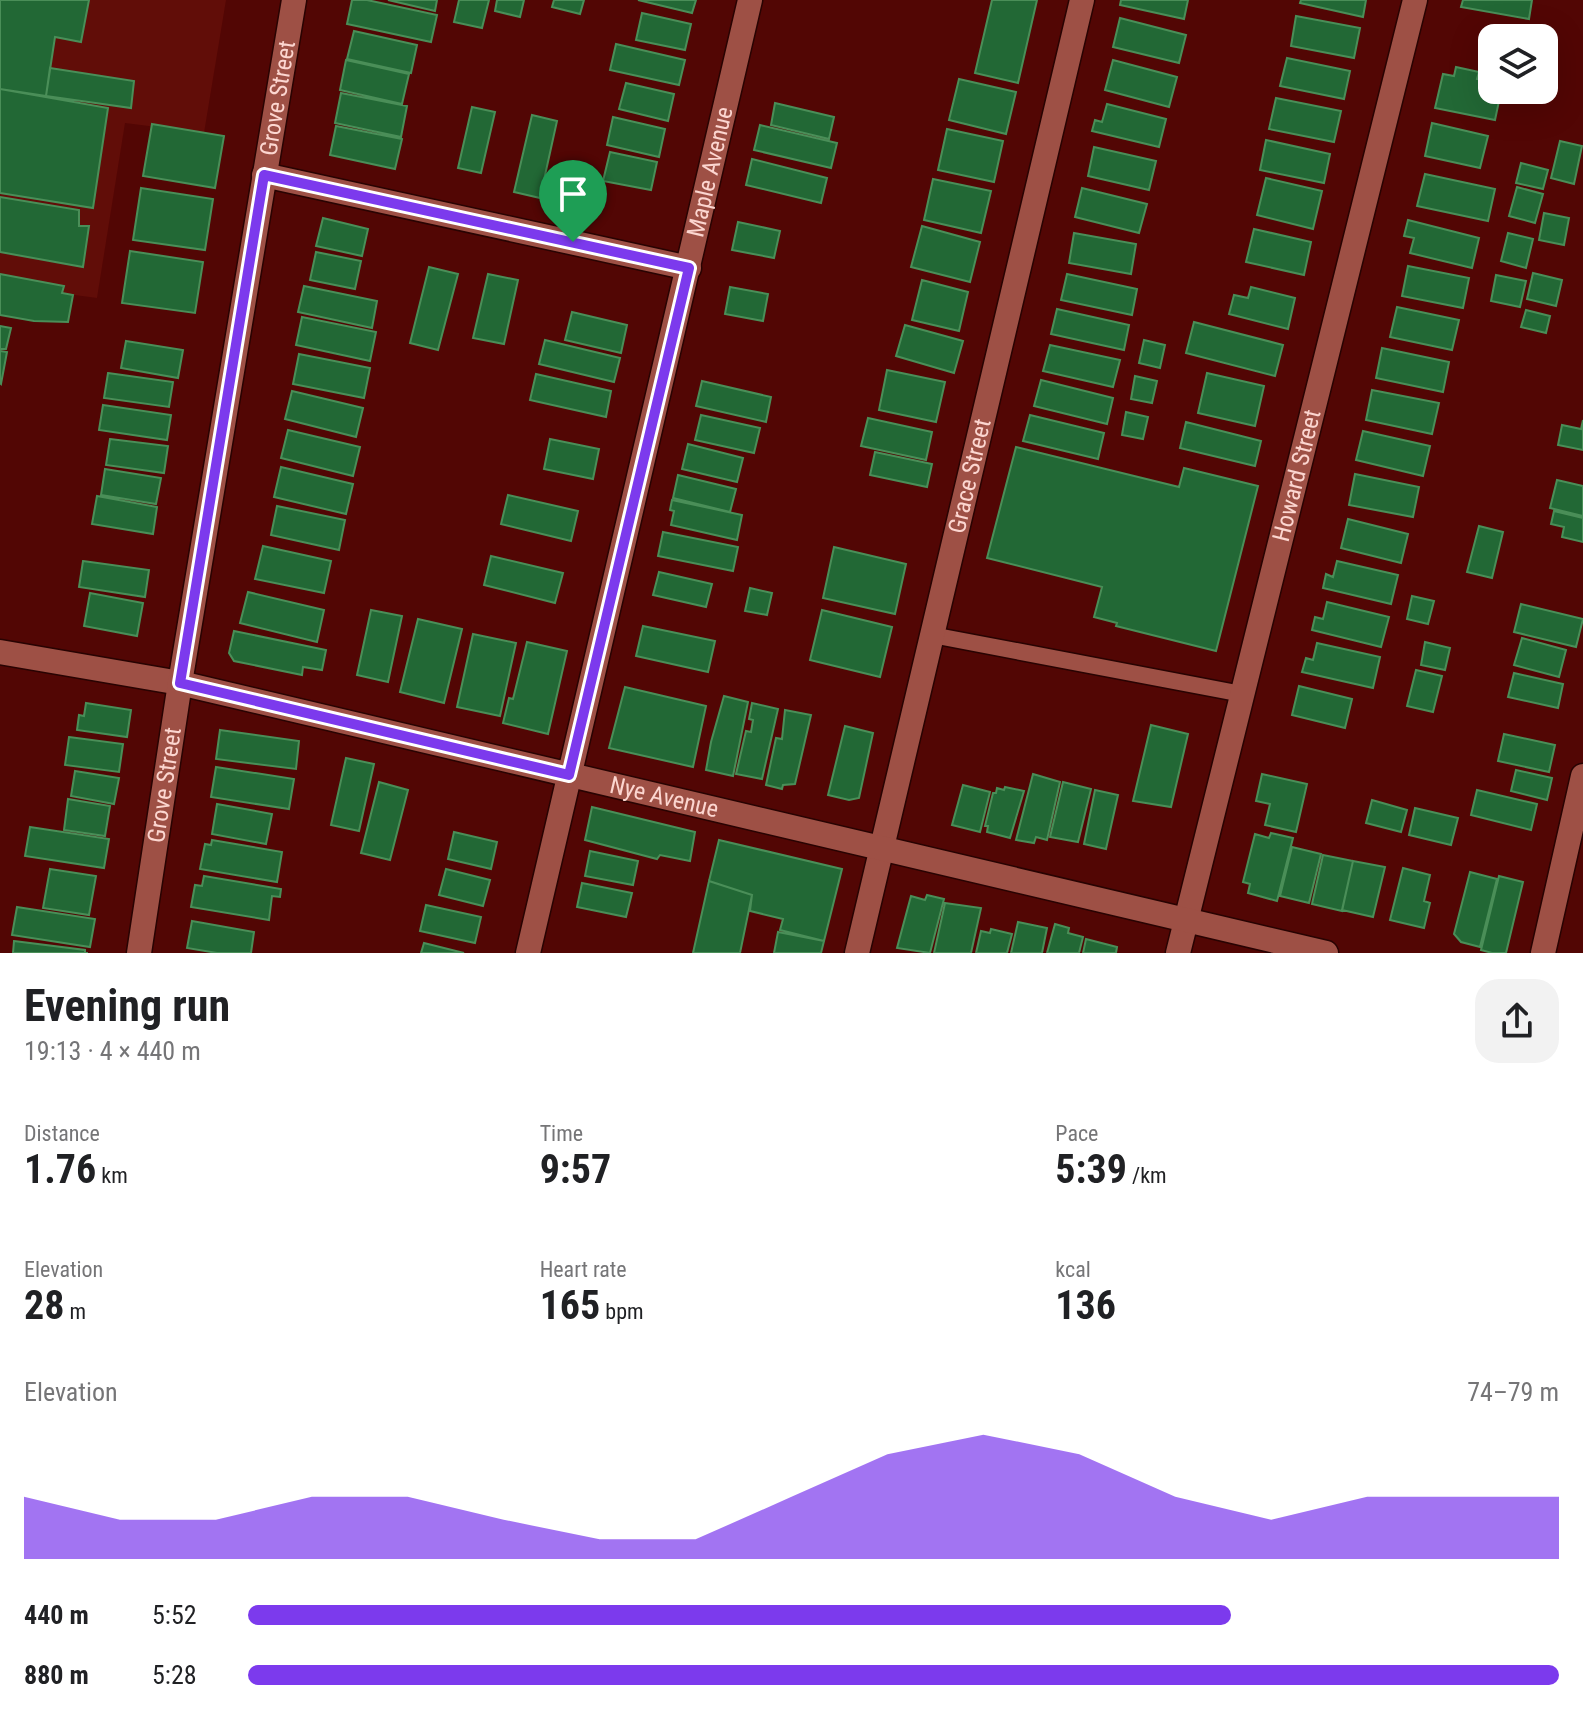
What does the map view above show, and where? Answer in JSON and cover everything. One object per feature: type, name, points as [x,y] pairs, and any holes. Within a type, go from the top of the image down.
[{"type":"street","name":"Grove Street","points":[[139,953],[180,683],[294,0]]},
{"type":"street","name":"Maple Avenue","points":[[528,953],[750,0]]},
{"type":"street","name":"Grace Street","points":[[857,953],[1082,0]]},
{"type":"street","name":"Howard Street","points":[[1178,953],[1415,0]]},
{"type":"street","points":[[264,175],[689,268]]},
{"type":"street","name":"Nye Avenue","points":[[0,652],[180,683],[1326,953]]},
{"type":"street","points":[[1543,953],[1583,776]]},
{"type":"lane","points":[[932,635],[1242,694]]},
{"type":"shaded area","points":[[0,0],[226,0],[204,133],[125,123],[97,298],[0,285]]},
{"type":"building","points":[[0,0],[89,0],[81,42],[55,37],[46,96],[0,89]]},
{"type":"building","points":[[352,0],[367,0],[437,15],[431,42],[347,24]]},
{"type":"building","points":[[388,0],[437,0],[435,11]]},
{"type":"building","points":[[459,0],[489,0],[482,28],[454,22]]},
{"type":"building","points":[[497,0],[524,0],[520,17],[495,11]]},
{"type":"building","points":[[554,0],[584,0],[580,14],[552,7]]},
{"type":"building","points":[[638,0],[696,0],[692,13]]},
{"type":"building","points":[[992,0],[1037,0],[1018,83],[975,73]]},
{"type":"building","points":[[1121,0],[1188,0],[1184,19],[1120,5]]},
{"type":"building","points":[[1301,0],[1366,0],[1363,17],[1300,3]]},
{"type":"building","points":[[1463,0],[1532,0],[1529,19],[1461,7]]},
{"type":"building","points":[[642,13],[691,24],[685,50],[636,40]]},
{"type":"building","points":[[1296,16],[1360,28],[1354,58],[1291,46]]},
{"type":"building","points":[[1120,18],[1186,35],[1179,63],[1113,47]]},
{"type":"building","points":[[354,31],[417,45],[411,73],[347,59]]},
{"type":"building","points":[[616,44],[685,60],[679,85],[610,70]]},
{"type":"building","points":[[1287,58],[1350,71],[1344,99],[1280,86]]},
{"type":"building","points":[[346,60],[409,74],[402,104],[340,90]]},
{"type":"building","points":[[1113,60],[1177,77],[1169,107],[1105,90]]},
{"type":"building","points":[[1456,67],[1478,72],[1478,104],[1498,104],[1495,120],[1435,108],[1443,74],[1454,76]]},
{"type":"building","points":[[50,68],[134,81],[131,108],[46,96]]},
{"type":"building","points":[[959,79],[1016,92],[1006,134],[949,120]]},
{"type":"building","points":[[626,83],[674,94],[668,121],[619,109]]},
{"type":"building","points":[[0,89],[108,108],[93,208],[0,193]]},
{"type":"building","points":[[341,93],[407,106],[401,137],[335,123]]},
{"type":"building","points":[[1276,98],[1341,111],[1334,142],[1269,129]]},
{"type":"building","points":[[775,103],[834,117],[829,139],[771,125]]},
{"type":"building","points":[[1107,104],[1166,119],[1159,147],[1092,131],[1095,120],[1102,122]]},
{"type":"building","points":[[472,107],[495,112],[481,173],[458,168]]},
{"type":"building","points":[[532,115],[557,121],[540,198],[514,192]]},
{"type":"building","points":[[613,117],[665,129],[659,157],[607,145]]},
{"type":"building","points":[[1432,123],[1488,136],[1480,168],[1425,156]]},
{"type":"building","points":[[152,124],[224,136],[215,188],[143,176]]},
{"type":"building","points":[[760,125],[837,143],[831,168],[754,150]]},
{"type":"building","points":[[336,126],[402,139],[395,169],[330,155]]},
{"type":"building","points":[[947,129],[1003,141],[994,182],[938,170]]},
{"type":"building","points":[[1266,140],[1330,154],[1324,183],[1260,170]]},
{"type":"building","points":[[1560,141],[1582,146],[1574,184],[1551,178]]},
{"type":"building","points":[[1094,147],[1156,161],[1149,190],[1088,176]]},
{"type":"building","points":[[610,152],[657,162],[651,190],[603,181]]},
{"type":"building","points":[[752,159],[827,178],[821,203],[746,185]]},
{"type":"building","points":[[1521,163],[1548,170],[1543,189],[1516,183]]},
{"type":"building","points":[[1425,174],[1495,189],[1488,221],[1417,206]]},
{"type":"building","points":[[1266,178],[1322,191],[1313,229],[1257,215]]},
{"type":"building","points":[[933,179],[991,191],[981,233],[924,220]]},
{"type":"building","points":[[1517,187],[1543,194],[1535,223],[1509,216]]},
{"type":"building","points":[[141,188],[213,199],[205,250],[133,240]]},
{"type":"building","points":[[1082,188],[1147,204],[1139,233],[1075,217]]},
{"type":"building","points":[[0,197],[79,210],[79,226],[89,226],[83,267],[0,252]]},
{"type":"building","points":[[1544,213],[1569,218],[1564,245],[1539,240]]},
{"type":"building","points":[[323,218],[368,229],[362,256],[316,246]]},
{"type":"building","points":[[1408,220],[1479,238],[1472,268],[1410,253],[1414,238],[1404,236]]},
{"type":"building","points":[[738,222],[780,231],[774,258],[732,250]]},
{"type":"building","points":[[922,226],[980,242],[970,282],[911,267]]},
{"type":"building","points":[[1254,229],[1311,242],[1304,275],[1246,262]]},
{"type":"building","points":[[1074,233],[1136,244],[1131,274],[1069,263]]},
{"type":"building","points":[[1508,233],[1533,239],[1526,268],[1501,261]]},
{"type":"building","points":[[130,251],[203,262],[195,313],[122,303]]},
{"type":"building","points":[[316,252],[361,261],[355,289],[310,280]]},
{"type":"building","points":[[1408,266],[1469,278],[1463,308],[1402,296]]},
{"type":"building","points":[[429,267],[458,274],[438,350],[410,343]]},
{"type":"building","points":[[1533,273],[1562,280],[1556,306],[1527,299]]},
{"type":"building","points":[[0,274],[64,286],[62,293],[73,295],[68,322],[34,321],[0,315]]},
{"type":"building","points":[[488,274],[518,280],[504,344],[473,338]]},
{"type":"building","points":[[1067,274],[1137,289],[1132,315],[1061,300]]},
{"type":"building","points":[[1496,275],[1526,281],[1520,307],[1491,301]]},
{"type":"building","points":[[922,280],[968,292],[959,331],[912,320]]},
{"type":"building","points":[[304,286],[377,301],[372,328],[298,312]]},
{"type":"building","points":[[730,287],[768,294],[763,321],[725,314]]},
{"type":"building","points":[[1251,287],[1295,298],[1288,329],[1229,314],[1234,295],[1248,298]]},
{"type":"building","points":[[1397,307],[1459,320],[1452,350],[1390,337]]},
{"type":"building","points":[[1057,309],[1129,325],[1124,350],[1051,334]]},
{"type":"building","points":[[1526,310],[1550,316],[1546,333],[1521,327]]},
{"type":"building","points":[[572,312],[627,325],[621,353],[565,340]]},
{"type":"building","points":[[302,317],[376,332],[370,361],[296,345]]},
{"type":"building","points":[[1194,322],[1283,345],[1275,376],[1186,353]]},
{"type":"building","points":[[905,325],[963,341],[954,373],[896,356]]},
{"type":"building","points":[[0,326],[11,328],[6,349],[0,349]]},
{"type":"building","points":[[545,340],[620,358],[614,382],[539,364]]},
{"type":"building","points":[[1144,340],[1165,345],[1160,368],[1139,363]]},
{"type":"building","points":[[126,341],[183,350],[178,378],[121,368]]},
{"type":"building","points":[[1050,345],[1120,360],[1113,387],[1043,371]]},
{"type":"building","points":[[1382,348],[1449,362],[1443,392],[1376,378]]},
{"type":"building","points":[[0,351],[7,352],[1,384],[0,383]]},
{"type":"building","points":[[299,354],[370,368],[364,398],[293,384]]},
{"type":"building","points":[[887,370],[945,382],[936,422],[879,410]]},
{"type":"building","points":[[108,373],[173,382],[169,407],[104,398]]},
{"type":"building","points":[[1207,373],[1264,386],[1255,426],[1198,413]]},
{"type":"building","points":[[536,374],[611,391],[606,417],[530,400]]},
{"type":"building","points":[[1135,376],[1157,381],[1152,403],[1131,399]]},
{"type":"building","points":[[1041,380],[1113,398],[1107,424],[1034,406]]},
{"type":"building","points":[[702,381],[771,397],[766,422],[696,406]]},
{"type":"building","points":[[1372,390],[1439,403],[1432,434],[1366,420]]},
{"type":"building","points":[[292,391],[363,408],[356,437],[285,419]]},
{"type":"building","points":[[103,405],[171,415],[167,440],[99,430]]},
{"type":"building","points":[[1126,412],[1148,417],[1143,439],[1122,435]]},
{"type":"building","points":[[701,415],[760,428],[754,453],[695,440]]},
{"type":"building","points":[[1030,415],[1104,433],[1098,459],[1023,441]]},
{"type":"building","points":[[868,418],[932,432],[926,460],[861,446]]},
{"type":"building","points":[[1583,420],[1583,450],[1558,445],[1562,425],[1581,429]]},
{"type":"building","points":[[1186,422],[1261,441],[1255,466],[1180,448]]},
{"type":"building","points":[[288,430],[360,447],[353,476],[281,458]]},
{"type":"building","points":[[1363,431],[1430,446],[1423,476],[1356,460]]},
{"type":"building","points":[[110,439],[168,446],[164,473],[106,465]]},
{"type":"building","points":[[550,439],[599,449],[593,479],[544,469]]},
{"type":"building","points":[[688,444],[743,458],[737,482],[682,469]]},
{"type":"building","points":[[1016,447],[1179,487],[1184,468],[1258,486],[1216,651],[1116,626],[1117,623],[1094,617],[1102,587],[987,558]]},
{"type":"building","points":[[875,452],[932,464],[927,487],[870,475]]},
{"type":"building","points":[[281,467],[353,484],[346,514],[274,497]]},
{"type":"building","points":[[105,469],[161,478],[156,504],[101,495]]},
{"type":"building","points":[[1355,474],[1419,487],[1413,517],[1349,505]]},
{"type":"building","points":[[678,475],[736,489],[730,512],[673,498]]},
{"type":"building","points":[[1557,480],[1583,486],[1583,516],[1550,508]]},
{"type":"building","points":[[508,495],[578,511],[571,541],[501,524]]},
{"type":"building","points":[[97,496],[157,507],[153,534],[92,524]]},
{"type":"building","points":[[672,500],[742,515],[737,540],[671,525],[674,511],[670,510]]},
{"type":"building","points":[[277,506],[345,520],[339,550],[271,535]]},
{"type":"building","points":[[1554,511],[1583,518],[1583,542],[1562,537],[1564,527],[1551,524]]},
{"type":"building","points":[[1348,519],[1408,534],[1401,563],[1341,548]]},
{"type":"building","points":[[1479,526],[1503,532],[1492,578],[1467,572]]},
{"type":"building","points":[[663,532],[738,547],[733,571],[658,556]]},
{"type":"building","points":[[263,546],[331,561],[324,593],[255,579]]},
{"type":"building","points":[[834,547],[906,564],[895,614],[823,598]]},
{"type":"building","points":[[491,556],[563,573],[555,603],[484,585]]},
{"type":"building","points":[[83,561],[149,570],[145,597],[79,587]]},
{"type":"building","points":[[1337,561],[1398,575],[1391,604],[1323,588],[1326,574],[1333,577]]},
{"type":"building","points":[[659,572],[712,584],[706,607],[653,595]]},
{"type":"building","points":[[750,588],[772,593],[767,615],[745,611]]},
{"type":"building","points":[[248,592],[324,610],[317,642],[240,623]]},
{"type":"building","points":[[90,593],[143,603],[137,636],[84,626]]},
{"type":"building","points":[[1412,596],[1434,601],[1428,624],[1407,619]]},
{"type":"building","points":[[1327,602],[1389,617],[1381,647],[1312,630],[1315,617],[1323,619]]},
{"type":"building","points":[[1521,604],[1583,619],[1576,647],[1514,632]]},
{"type":"building","points":[[371,610],[402,616],[388,682],[357,675]]},
{"type":"building","points":[[822,610],[892,627],[880,677],[810,660]]},
{"type":"building","points":[[418,619],[462,629],[444,703],[400,692]]},
{"type":"building","points":[[643,626],[715,641],[708,672],[636,656]]},
{"type":"building","points":[[234,631],[326,650],[322,670],[303,667],[302,675],[234,661],[229,653]]},
{"type":"building","points":[[473,634],[516,643],[500,716],[457,707]]},
{"type":"building","points":[[1522,638],[1566,650],[1559,677],[1514,665]]},
{"type":"building","points":[[527,642],[567,651],[548,734],[503,723],[509,698],[513,699]]},
{"type":"building","points":[[1425,642],[1450,648],[1445,670],[1421,665]]},
{"type":"building","points":[[1317,643],[1380,657],[1373,688],[1302,672],[1306,658],[1313,660]]},
{"type":"building","points":[[1416,670],[1442,676],[1433,712],[1407,706]]},
{"type":"building","points":[[1514,673],[1563,684],[1558,708],[1508,697]]},
{"type":"building","points":[[1299,686],[1352,699],[1345,728],[1292,715]]},
{"type":"building","points":[[625,687],[706,706],[693,767],[609,748]]},
{"type":"building","points":[[724,696],[748,702],[733,776],[706,770]]},
{"type":"building","points":[[86,703],[131,710],[127,737],[77,730],[79,715],[84,716]]},
{"type":"building","points":[[752,703],[778,709],[762,779],[736,774],[746,731],[751,732],[753,720],[749,719]]},
{"type":"building","points":[[785,710],[811,715],[795,784],[783,785],[782,789],[766,785],[776,738],[782,739]]},
{"type":"building","points":[[1151,725],[1188,734],[1171,807],[1133,801]]},
{"type":"building","points":[[845,726],[873,733],[859,798],[849,800],[828,795]]},
{"type":"building","points":[[220,730],[299,741],[296,769],[216,759]]},
{"type":"building","points":[[1504,734],[1555,745],[1549,772],[1498,761]]},
{"type":"building","points":[[69,737],[123,744],[119,772],[65,765]]},
{"type":"building","points":[[346,758],[374,764],[359,831],[331,825]]},
{"type":"building","points":[[216,767],[294,779],[289,809],[211,797]]},
{"type":"building","points":[[1516,770],[1552,778],[1547,800],[1511,791]]},
{"type":"building","points":[[75,771],[119,778],[114,804],[71,796]]},
{"type":"building","points":[[1033,774],[1060,782],[1047,840],[1036,837],[1034,843],[1016,840]]},
{"type":"building","points":[[1262,774],[1307,784],[1296,832],[1265,825],[1270,804],[1256,801]]},
{"type":"building","points":[[379,782],[408,790],[390,860],[361,853]]},
{"type":"building","points":[[1063,782],[1091,789],[1078,842],[1050,837]]},
{"type":"building","points":[[963,785],[990,792],[980,832],[952,825]]},
{"type":"building","points":[[1005,787],[1024,791],[1010,838],[987,832],[988,826],[985,826],[993,793],[997,788],[1004,790]]},
{"type":"building","points":[[1095,790],[1118,795],[1106,849],[1084,844]]},
{"type":"building","points":[[1477,790],[1537,804],[1531,830],[1471,815]]},
{"type":"building","points":[[68,799],[110,806],[105,836],[64,830]]},
{"type":"building","points":[[1372,800],[1407,810],[1401,832],[1366,823]]},
{"type":"building","points":[[217,804],[272,814],[266,844],[212,834]]},
{"type":"building","points":[[592,807],[695,832],[690,861],[660,855],[657,859],[585,840]]},
{"type":"building","points":[[1415,808],[1458,818],[1451,845],[1409,835]]},
{"type":"building","points":[[30,827],[109,839],[104,868],[25,856]]},
{"type":"building","points":[[454,832],[497,842],[491,869],[448,859]]},
{"type":"building","points":[[1271,833],[1293,838],[1277,901],[1248,893],[1250,884],[1243,882],[1255,834],[1269,838]]},
{"type":"building","points":[[212,840],[282,852],[277,882],[200,869],[205,844],[211,845]]},
{"type":"building","points":[[719,840],[842,869],[824,941],[780,930],[783,919],[750,911],[752,895],[709,881]]},
{"type":"building","points":[[1292,847],[1321,854],[1309,903],[1280,896]]},
{"type":"building","points":[[590,851],[638,861],[633,885],[585,876]]},
{"type":"building","points":[[1323,855],[1353,861],[1342,911],[1312,904]]},
{"type":"building","points":[[1353,861],[1385,867],[1373,917],[1342,910]]},
{"type":"building","points":[[1403,868],[1430,875],[1424,901],[1430,903],[1424,928],[1390,920]]},
{"type":"building","points":[[50,869],[96,876],[89,915],[43,908]]},
{"type":"building","points":[[446,869],[490,880],[483,906],[439,895]]},
{"type":"building","points":[[1470,872],[1497,879],[1480,947],[1461,942],[1454,934]]},
{"type":"building","points":[[204,876],[281,889],[280,897],[272,896],[269,920],[191,907],[195,885],[202,886]]},
{"type":"building","points":[[1499,876],[1523,882],[1506,953],[1492,953],[1481,950]]},
{"type":"building","points":[[709,881],[752,895],[740,953],[693,953]]},
{"type":"building","points":[[582,883],[632,893],[626,917],[577,907]]},
{"type":"building","points":[[927,895],[944,899],[930,953],[897,948],[911,896],[925,900]]},
{"type":"building","points":[[945,903],[981,908],[971,953],[934,953]]},
{"type":"building","points":[[426,905],[481,917],[475,943],[420,931]]},
{"type":"building","points":[[17,907],[95,919],[90,947],[12,935]]},
{"type":"building","points":[[192,921],[254,932],[251,953],[217,953],[187,948]]},
{"type":"building","points":[[1018,922],[1047,928],[1042,953],[1011,953]]},
{"type":"building","points":[[1055,924],[1069,928],[1068,933],[1083,937],[1079,953],[1047,953]]},
{"type":"building","points":[[991,929],[1012,934],[1007,953],[976,953],[981,931],[990,933]]},
{"type":"building","points":[[778,932],[824,941],[821,953],[774,953]]},
{"type":"building","points":[[1086,939],[1117,947],[1116,953],[1083,953]]},
{"type":"building","points":[[14,941],[85,950],[85,953],[13,953]]},
{"type":"building","points":[[424,943],[464,953],[421,953]]},
{"type":"route","points":[[264,175],[573,242],[689,268],[569,775],[180,683],[264,175]]}]
